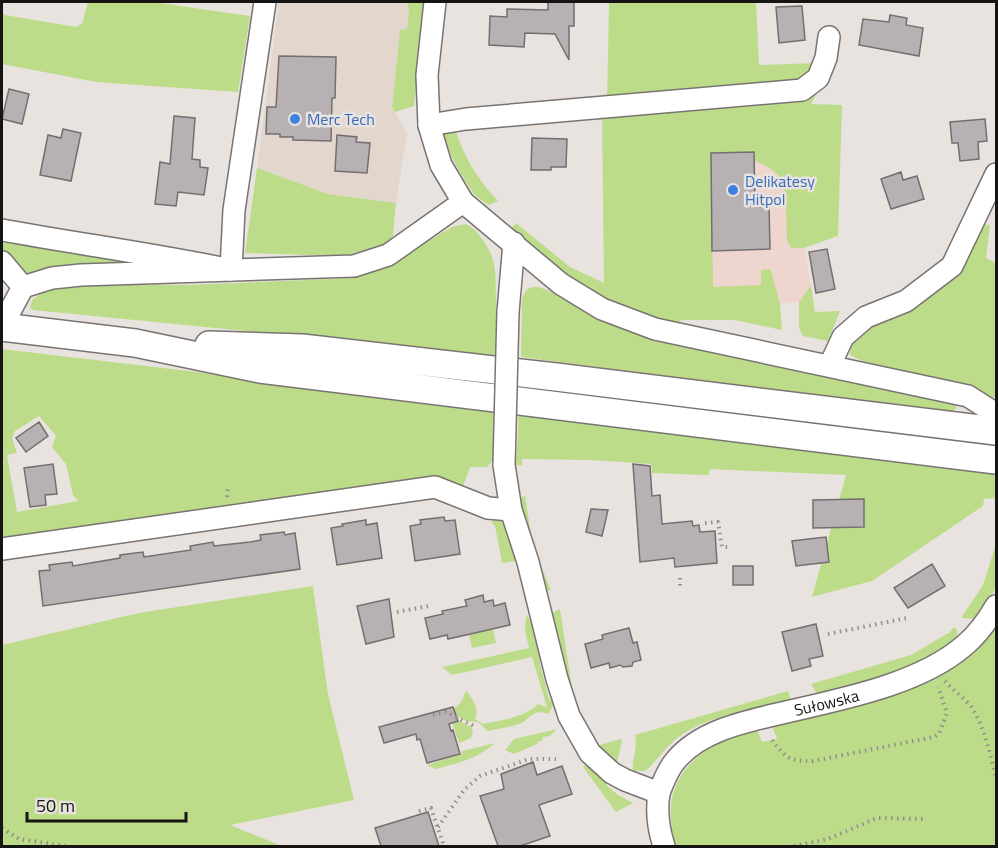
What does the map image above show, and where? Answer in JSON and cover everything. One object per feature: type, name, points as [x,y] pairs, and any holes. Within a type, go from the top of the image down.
[{"type":"main road","points":[[2,326],[135,343],[260,369],[996,459]]},
{"type":"main road","points":[[135,343],[302,348],[556,376],[996,431]]},
{"type":"street","points":[[231,270],[234,210],[265,2]]},
{"type":"street","points":[[435,2],[427,75],[429,125],[441,165],[463,202],[561,284],[602,309],[655,329],[969,396],[996,414]]},
{"type":"street","points":[[429,125],[466,119],[802,90],[818,78],[826,58],[829,37]]},
{"type":"street","points":[[830,365],[843,338],[866,316],[906,301],[952,267],[996,174]]},
{"type":"street","points":[[2,326],[23,287],[52,278],[81,275],[354,266],[388,255],[463,202]]},
{"type":"street","points":[[2,230],[231,270]]},
{"type":"street","points":[[514,243],[508,312],[504,465],[511,510],[528,562],[557,679],[569,716],[590,753],[612,773],[659,793],[658,825],[664,846]]},
{"type":"street","points":[[2,262],[23,287]]},
{"type":"street","points":[[2,549],[435,487],[488,508],[511,510]]},
{"type":"street","name":"Sułowska","points":[[659,793],[675,761],[687,749],[714,733],[752,720],[856,694],[920,673],[965,645],[979,632],[996,606]]},
{"type":"path","points":[[227,498],[228,487]]},
{"type":"path","points":[[705,523],[718,522],[722,547],[730,547]]},
{"type":"path","points":[[680,578],[680,586]]},
{"type":"path","points":[[397,612],[429,606]]},
{"type":"path","points":[[828,634],[907,618]]},
{"type":"path","points":[[772,740],[787,758],[795,761],[813,761],[934,737],[939,734],[947,714],[941,700],[933,666]]},
{"type":"path","points":[[933,666],[953,691],[974,710],[996,777]]},
{"type":"path","points":[[434,715],[446,712],[476,727]]},
{"type":"path","points":[[438,827],[464,790],[480,776],[529,759],[556,759]]},
{"type":"path","points":[[419,812],[431,808],[444,846]]},
{"type":"path","points":[[794,846],[828,839],[877,818],[924,819]]},
{"type":"path","points":[[2,828],[19,839],[66,846]]},
{"type":"shaded area","points":[[279,2],[407,2],[409,10],[407,30],[400,30],[392,107],[407,133],[396,203],[328,194],[257,168]]},
{"type":"shaded area","points":[[789,107],[791,248],[804,248],[811,285],[799,302],[780,304],[700,291],[697,113]]},
{"type":"green space","points":[[88,2],[153,2],[250,16],[238,92],[96,82],[2,64],[2,12],[5,15],[76,27],[82,24]]},
{"type":"green space","points":[[407,2],[425,2],[414,106],[395,112],[392,107],[400,30],[407,29],[409,11]]},
{"type":"green space","points":[[609,2],[756,2],[759,65],[816,63],[797,81],[607,103]]},
{"type":"green space","points":[[817,93],[811,104],[842,105],[838,236],[804,248],[791,248],[787,240],[783,188],[778,175],[754,160],[753,152],[711,153],[713,287],[761,285],[761,270],[769,269],[780,304],[782,330],[734,320],[681,320],[677,324],[630,312],[587,289],[510,230],[516,223],[570,267],[604,283],[602,119],[455,129],[472,168],[498,201],[488,205],[476,196],[466,182],[449,151],[443,133],[443,126]]},
{"type":"green space","points":[[257,168],[328,194],[396,203],[392,244],[341,256],[245,253]]},
{"type":"green space","points":[[465,224],[481,237],[493,261],[497,356],[30,308],[32,300],[49,288],[91,284],[188,285],[354,278],[402,257],[452,227]]},
{"type":"green space","points":[[982,224],[990,225],[986,258],[996,263],[996,398],[871,365],[850,355],[851,337],[888,314]]},
{"type":"green space","points":[[2,236],[170,262],[29,275],[14,268],[2,255]]},
{"type":"green space","points":[[811,285],[815,312],[840,311],[828,341],[803,336],[799,328],[799,302]]},
{"type":"green space","points":[[532,287],[549,291],[621,328],[664,343],[892,387],[953,401],[957,408],[950,413],[521,357],[522,299],[526,290]]},
{"type":"green space","points":[[2,349],[495,407],[493,460],[487,467],[470,467],[462,489],[2,541]],"holes":[[[39,416],[56,436],[52,447],[66,464],[73,495],[78,501],[17,512],[7,455],[17,453],[12,438],[15,431]]]},
{"type":"green space","points":[[519,411],[996,464],[996,498],[984,499],[983,506],[872,581],[812,597],[846,475],[710,469],[708,475],[652,473],[651,464],[590,460],[522,459],[522,465],[516,465]]},
{"type":"green space","points":[[525,496],[533,547],[551,590],[543,591],[518,498]]},
{"type":"green space","points":[[497,519],[507,524],[517,561],[502,563],[495,526],[491,522]]},
{"type":"green space","points":[[996,544],[996,586],[990,599],[975,619],[961,618],[983,585]]},
{"type":"green space","points":[[313,586],[328,694],[354,800],[230,825],[282,846],[2,846],[2,645],[139,613]]},
{"type":"green space","points":[[560,609],[573,695],[585,726],[596,746],[621,739],[617,763],[613,764],[588,743],[547,616]]},
{"type":"green space","points":[[526,615],[538,629],[540,664],[549,699],[555,702],[548,714],[537,712],[523,722],[488,731],[478,722],[466,721],[447,710],[455,708],[460,703],[466,690],[476,707],[475,719],[483,724],[520,715],[538,704],[547,707],[532,657],[452,675],[442,667],[529,648],[525,631]]},
{"type":"green space","points":[[996,622],[996,846],[674,846],[671,804],[675,789],[681,775],[701,754],[713,746],[754,729],[758,732],[762,742],[777,739],[773,728],[775,724],[858,703]]},
{"type":"green space","points":[[954,627],[957,630],[958,639],[928,659],[911,666],[820,694],[811,684],[911,655],[950,632]]},
{"type":"green space","points":[[493,629],[496,643],[472,648],[469,634]]},
{"type":"green space","points":[[788,691],[791,700],[735,713],[694,728],[674,741],[645,771],[633,771],[635,735]]},
{"type":"green space","points":[[450,716],[471,727],[473,733],[471,738],[459,743]]},
{"type":"green space","points":[[557,729],[550,736],[543,737],[542,741],[537,744],[514,754],[505,750],[514,739]]},
{"type":"green space","points":[[495,743],[482,753],[459,763],[435,769],[427,765],[462,754],[462,751]]},
{"type":"green space","points":[[589,762],[610,781],[606,785],[633,803],[616,812],[583,767]]},
{"type":"building","points":[[548,2],[574,2],[574,26],[569,26],[569,60],[555,34],[525,33],[524,47],[489,45],[490,16],[507,17],[507,9],[548,10]]},
{"type":"building","points":[[802,6],[805,40],[779,43],[776,7]]},
{"type":"building","points":[[890,15],[907,18],[906,25],[923,28],[919,56],[859,45],[863,19],[889,22]]},
{"type":"building","points":[[279,56],[336,57],[331,141],[293,140],[293,137],[280,137],[280,134],[266,134],[267,107],[276,107]]},
{"type":"building","points":[[9,89],[29,94],[22,124],[2,119]]},
{"type":"building","points":[[174,116],[195,118],[192,159],[200,160],[200,167],[208,168],[204,195],[178,192],[176,206],[155,204],[160,162],[170,164]]},
{"type":"building","points":[[985,119],[987,141],[978,142],[979,159],[960,161],[958,143],[952,143],[950,122]]},
{"type":"building","points":[[63,129],[81,133],[71,181],[40,175],[48,135],[61,138]]},
{"type":"building","points":[[337,135],[357,137],[356,142],[370,143],[367,173],[335,171]]},
{"type":"building","points":[[532,138],[567,139],[566,167],[531,170]]},
{"type":"building","name":"Delikatesy Hitpol","points":[[754,152],[755,207],[769,206],[770,249],[712,251],[711,153]]},
{"type":"building","points":[[901,172],[903,180],[917,176],[924,199],[891,209],[881,179]]},
{"type":"building","points":[[827,249],[835,289],[816,293],[809,252]]},
{"type":"building","points":[[39,422],[48,436],[26,452],[16,438]]},
{"type":"building","points":[[53,464],[57,494],[45,495],[46,505],[30,507],[24,468]]},
{"type":"building","points":[[633,464],[650,466],[652,496],[660,495],[662,524],[692,521],[693,526],[699,525],[700,532],[715,531],[717,563],[675,567],[674,558],[640,562]]},
{"type":"building","points":[[864,499],[864,527],[813,528],[813,500]]},
{"type":"building","points":[[591,509],[608,510],[602,536],[586,532]]},
{"type":"building","points":[[444,517],[445,521],[455,520],[460,554],[415,561],[410,526],[421,524],[420,520]]},
{"type":"building","points":[[366,520],[366,525],[377,523],[382,558],[337,565],[331,528]]},
{"type":"building","points":[[284,532],[285,535],[295,533],[300,569],[43,606],[39,571],[50,570],[49,565],[72,562],[73,566],[143,552],[144,557],[191,550],[190,546],[213,542],[214,546],[250,542],[261,540],[260,535]]},
{"type":"building","points":[[826,537],[829,562],[796,566],[792,541]]},
{"type":"building","points":[[932,564],[945,586],[908,608],[894,588]]},
{"type":"building","points":[[733,566],[753,566],[753,585],[733,585]]},
{"type":"building","points":[[483,595],[484,602],[493,600],[494,606],[505,603],[510,625],[448,639],[447,635],[430,639],[425,618],[443,614],[442,611],[467,606],[465,600]]},
{"type":"building","points":[[389,599],[394,637],[366,644],[357,606]]},
{"type":"building","points":[[816,624],[823,656],[809,659],[811,666],[792,671],[782,632]]},
{"type":"building","points":[[629,628],[633,643],[637,642],[641,660],[633,662],[632,666],[620,665],[610,668],[609,663],[591,668],[585,644],[603,639],[602,635]]},
{"type":"building","points":[[453,707],[458,721],[449,724],[460,754],[427,763],[420,739],[417,740],[416,734],[384,743],[379,727]]},
{"type":"building","points":[[533,762],[537,775],[562,766],[572,794],[539,805],[550,836],[520,846],[498,846],[480,796],[504,789],[501,774]]},
{"type":"building","points":[[428,812],[439,846],[381,846],[375,828]]},
{"type":"place","name":"Merc Tech","points":[[295,119]]},
{"type":"place","name":"Delikatesy Hitpol","points":[[733,190]]}]
